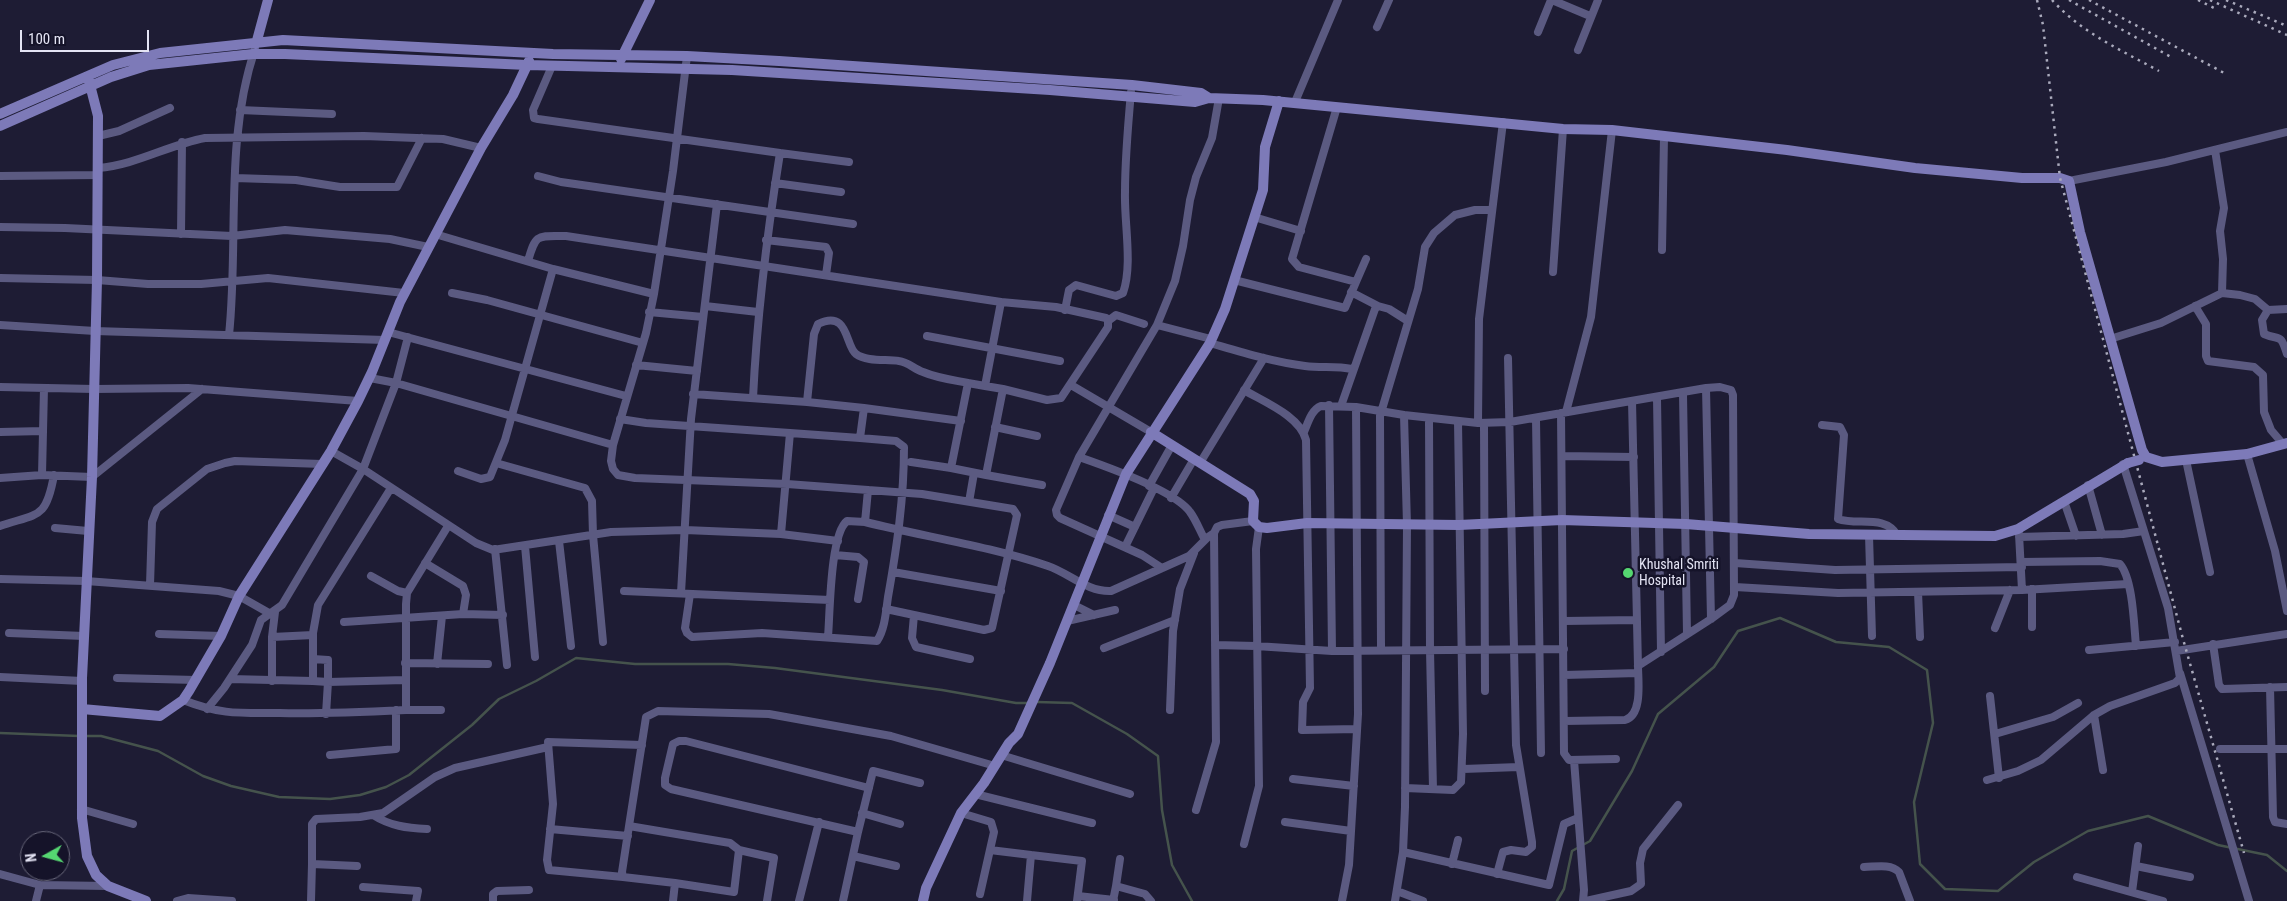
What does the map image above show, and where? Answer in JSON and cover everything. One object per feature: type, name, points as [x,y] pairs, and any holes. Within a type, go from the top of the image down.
[{"type":"street","points":[[229,335],[232,307],[232,236],[236,138],[240,110],[268,0]]},
{"type":"street","points":[[617,67],[650,0]]},
{"type":"street","points":[[1295,102],[1338,0]]},
{"type":"street","points":[[1377,27],[1389,0]]},
{"type":"street","points":[[1538,32],[1551,0],[1590,16]]},
{"type":"street","points":[[1578,50],[1598,0]]},
{"type":"street","points":[[255,49],[283,40],[306,40],[532,53],[687,56],[945,71],[1131,90],[1195,102],[1214,98],[1295,102],[1563,129],[1612,130],[1787,150],[1915,168],[2022,178],[2060,178],[2068,181],[2166,162],[2287,132]]},
{"type":"street","points":[[0,126],[90,82],[114,65],[160,53],[218,46],[527,65],[685,68],[1131,90]]},
{"type":"street","points":[[83,712],[160,716],[183,700],[221,636],[240,596],[330,451],[370,378],[404,293],[481,148],[513,94],[532,53]]},
{"type":"street","points":[[687,56],[669,197],[654,294],[643,343],[626,396],[613,446],[611,461],[613,469],[618,475],[635,478],[787,484],[904,492],[1014,509],[1016,511],[994,624],[989,630],[886,609]]},
{"type":"street","points":[[552,66],[534,110],[534,118],[676,140],[849,162]]},
{"type":"street","points":[[0,114],[90,82]]},
{"type":"street","points":[[90,82],[98,116],[97,280],[92,477],[82,682],[81,809],[89,861],[96,875],[108,886],[145,901]]},
{"type":"street","points":[[1065,310],[1069,290],[1076,285],[1116,296],[1123,293],[1127,263],[1125,192],[1131,90]]},
{"type":"street","points":[[1162,568],[1151,559],[1060,518],[1056,510],[1079,457],[1157,325],[1175,281],[1190,200],[1196,178],[1212,138],[1214,98]]},
{"type":"street","points":[[923,901],[926,888],[961,813],[1018,734],[1056,650],[1100,535],[1126,474],[1151,432],[1211,341],[1225,309],[1262,190],[1265,147],[1279,102]]},
{"type":"street","points":[[1337,107],[1292,259],[1299,267],[1356,282]]},
{"type":"street","points":[[98,136],[119,131],[170,108]]},
{"type":"street","points":[[240,110],[332,114]]},
{"type":"street","points":[[1485,691],[1485,525],[1479,319],[1503,122]]},
{"type":"street","points":[[1553,272],[1563,129]]},
{"type":"street","points":[[1612,130],[1591,317],[1564,413],[1562,520],[1565,756],[1569,760],[1616,759]]},
{"type":"street","points":[[0,176],[98,171],[133,162],[182,142],[205,138],[364,136],[422,138],[443,139],[481,148]]},
{"type":"street","points":[[1662,250],[1664,137]]},
{"type":"street","points":[[235,178],[296,180],[340,187],[398,187],[422,138]]},
{"type":"street","points":[[181,234],[182,142]]},
{"type":"street","points":[[2215,150],[2224,208],[2220,231],[2223,259],[2222,293]]},
{"type":"street","points":[[753,398],[762,266],[780,153]]},
{"type":"street","points":[[538,176],[561,182],[853,224]]},
{"type":"street","points":[[2068,181],[2080,232],[2143,459]]},
{"type":"street","points":[[775,183],[841,192]]},
{"type":"street","points":[[682,594],[691,425],[717,204]]},
{"type":"street","points":[[1381,650],[1380,424],[1382,411],[1418,289],[1425,247],[1434,233],[1445,222],[1465,211],[1491,210]]},
{"type":"street","points":[[1254,216],[1301,231]]},
{"type":"street","points":[[0,228],[232,236],[285,230],[390,239],[428,247]]},
{"type":"street","points":[[435,234],[553,269],[654,294]]},
{"type":"street","points":[[528,261],[534,240],[538,237],[566,236],[1065,310],[1108,320],[1116,315],[1144,324]]},
{"type":"street","points":[[766,240],[826,248],[829,254],[826,275]]},
{"type":"street","points":[[1234,280],[1345,308],[1366,259]]},
{"type":"street","points":[[458,471],[481,479],[490,477],[512,416],[553,269]]},
{"type":"street","points":[[0,278],[97,280],[148,284],[232,282],[268,278],[404,293]]},
{"type":"street","points":[[1351,292],[1378,306],[1389,309],[1408,321]]},
{"type":"street","points":[[452,293],[487,300],[643,343]]},
{"type":"street","points":[[2110,339],[2161,322],[2222,293],[2254,299],[2268,310],[2287,309]]},
{"type":"street","points":[[985,386],[1001,302]]},
{"type":"street","points":[[705,306],[758,312]]},
{"type":"street","points":[[1341,406],[1352,369],[1375,309],[1378,306]]},
{"type":"street","points":[[2195,306],[2206,324],[2206,356],[2208,361],[2254,368],[2263,375],[2264,412],[2271,430],[2285,444]]},
{"type":"street","points":[[2268,310],[2262,320],[2264,334],[2278,336],[2282,340],[2287,353]]},
{"type":"street","points":[[650,312],[703,317]]},
{"type":"street","points":[[807,402],[812,341],[818,324],[822,322],[840,325],[846,330],[852,348],[858,356],[907,363],[922,372],[1054,400],[1061,398],[1071,385],[1108,326],[1108,320]]},
{"type":"street","points":[[0,325],[229,335],[408,337],[626,396]]},
{"type":"street","points":[[1157,325],[1264,358],[1304,366],[1332,366],[1352,369]]},
{"type":"street","points":[[927,336],[1060,361]]},
{"type":"street","points":[[207,709],[230,679],[252,645],[258,624],[282,605],[364,469],[396,383],[408,337]]},
{"type":"street","points":[[1171,498],[1264,358]]},
{"type":"street","points":[[1497,874],[1503,852],[1511,850],[1526,852],[1532,847],[1516,745],[1508,358]]},
{"type":"street","points":[[636,365],[696,371]]},
{"type":"street","points":[[370,378],[396,383],[613,446]]},
{"type":"street","points":[[951,468],[968,383]]},
{"type":"street","points":[[1071,385],[1250,494],[1254,501],[1256,524],[1256,646],[1260,786],[1244,844]]},
{"type":"street","points":[[0,386],[94,389],[202,389],[358,400]]},
{"type":"street","points":[[42,475],[44,388]]},
{"type":"street","points":[[1304,432],[1316,408],[1329,405],[1356,407],[1458,422],[1510,422],[1683,394],[1706,388],[1727,388],[1731,390],[1733,395],[1735,587],[1730,604],[1638,669],[1564,675]]},
{"type":"street","points":[[1706,388],[1711,619]]},
{"type":"street","points":[[0,478],[42,475],[92,477],[202,389]]},
{"type":"street","points":[[986,476],[1003,389]]},
{"type":"street","points":[[1244,390],[1292,420],[1304,432],[1306,440],[1310,688],[1303,702],[1302,730],[1357,729]]},
{"type":"street","points":[[694,394],[807,402],[961,421]]},
{"type":"street","points":[[1683,394],[1687,634]]},
{"type":"street","points":[[1657,398],[1661,652]]},
{"type":"street","points":[[1564,721],[1630,719],[1636,706],[1638,669],[1632,401]]},
{"type":"street","points":[[1329,405],[1332,651]]},
{"type":"street","points":[[1342,901],[1348,865],[1357,729],[1356,407]]},
{"type":"street","points":[[860,438],[864,408]]},
{"type":"street","points":[[1394,901],[1403,852],[1405,788],[1407,525],[1404,415]]},
{"type":"street","points":[[620,418],[646,423],[896,441],[904,448],[904,492],[900,530],[886,609],[880,637],[877,641],[762,633],[692,637],[685,628],[690,594]]},
{"type":"street","points":[[1429,419],[1433,789]]},
{"type":"street","points":[[1536,419],[1542,754]]},
{"type":"street","points":[[1405,788],[1452,790],[1458,787],[1461,782],[1463,769],[1458,422]]},
{"type":"street","points":[[1822,425],[1840,427],[1844,435],[1838,518],[1886,524],[1893,528],[1897,535]]},
{"type":"street","points":[[995,427],[1037,436]]},
{"type":"street","points":[[0,432],[43,432]]},
{"type":"street","points":[[781,534],[787,484],[790,433]]},
{"type":"street","points":[[2019,533],[2088,485],[2125,464],[2143,459],[2162,462],[2247,454],[2285,444]]},
{"type":"street","points":[[1125,547],[1172,445]]},
{"type":"street","points":[[330,451],[364,469],[476,543],[495,549],[612,532],[686,530],[781,534],[838,541]]},
{"type":"street","points":[[2247,454],[2276,551],[2287,610]]},
{"type":"street","points":[[1562,456],[1634,457]]},
{"type":"street","points":[[1079,457],[1126,474],[1171,498],[1191,512],[1205,540]]},
{"type":"street","points":[[2186,460],[2210,572]]},
{"type":"street","points":[[150,586],[152,522],[157,509],[207,469],[224,462],[235,461],[322,464]]},
{"type":"street","points":[[912,462],[1042,485]]},
{"type":"street","points":[[496,463],[585,488],[592,501],[593,535],[603,642]]},
{"type":"street","points":[[2125,464],[2168,608],[2180,673],[2248,901]]},
{"type":"street","points":[[969,502],[974,473]]},
{"type":"street","points":[[0,526],[32,517],[47,504],[50,498],[54,475]]},
{"type":"street","points":[[2088,485],[2102,535]]},
{"type":"street","points":[[313,681],[313,635],[316,613],[321,598],[391,488]]},
{"type":"street","points":[[865,522],[868,490]]},
{"type":"street","points":[[2064,501],[2076,536]]},
{"type":"street","points":[[1108,515],[1135,527]]},
{"type":"street","points":[[1170,710],[1175,620],[1180,588],[1194,553],[1214,533],[1217,527],[1222,525],[1256,524],[1267,528],[1306,523],[1485,525],[1562,520],[1686,524],[1809,534],[1995,536],[2019,533],[2076,536],[2144,531]]},
{"type":"street","points":[[828,637],[835,555],[844,524],[847,521],[865,522],[1008,554],[1050,567],[1082,584],[1103,592],[1111,591],[1194,553]]},
{"type":"street","points":[[406,710],[407,593],[448,526]]},
{"type":"street","points":[[55,528],[88,531]]},
{"type":"street","points":[[1196,810],[1216,742],[1214,533]]},
{"type":"street","points":[[2019,533],[2022,590]]},
{"type":"street","points":[[1869,535],[1872,636]]},
{"type":"street","points":[[559,541],[571,646]]},
{"type":"street","points":[[525,546],[535,658]]},
{"type":"street","points":[[495,549],[507,665]]},
{"type":"street","points":[[835,555],[858,558],[864,562],[858,599]]},
{"type":"street","points":[[1735,563],[1806,569],[1870,570],[2115,562],[2124,568],[2128,584],[2136,646]]},
{"type":"street","points":[[425,563],[463,586],[466,595],[463,614]]},
{"type":"street","points":[[893,572],[1000,591]]},
{"type":"street","points":[[371,576],[398,591],[407,593]]},
{"type":"street","points":[[0,579],[86,580],[213,590],[240,596],[272,612]]},
{"type":"street","points":[[1735,587],[1838,593],[2022,590],[2128,584]]},
{"type":"street","points":[[2032,589],[2032,627]]},
{"type":"street","points":[[1994,628],[2010,590]]},
{"type":"street","points":[[624,591],[830,600]]},
{"type":"street","points":[[1918,592],[1920,637]]},
{"type":"street","points":[[1074,604],[1094,615]]},
{"type":"street","points":[[1067,621],[1115,610]]},
{"type":"street","points":[[272,612],[272,681]]},
{"type":"street","points":[[344,622],[463,614],[503,615]]},
{"type":"street","points":[[914,615],[912,638],[916,647],[970,659]]},
{"type":"street","points":[[437,664],[442,616]]},
{"type":"street","points":[[1104,648],[1175,620]]},
{"type":"street","points":[[1564,620],[1637,620]]},
{"type":"street","points":[[9,634],[84,636]]},
{"type":"street","points":[[159,634],[221,636]]},
{"type":"street","points":[[2176,651],[2287,634]]},
{"type":"street","points":[[272,637],[313,635]]},
{"type":"street","points":[[2089,650],[2175,642]]},
{"type":"street","points":[[2213,644],[2222,688],[2287,687]]},
{"type":"street","points":[[1215,645],[1332,651],[1564,649]]},
{"type":"street","points":[[313,659],[328,660],[326,714]]},
{"type":"street","points":[[406,663],[488,664]]},
{"type":"street","points":[[1987,780],[2018,771],[2041,760],[2094,715],[2110,706],[2175,683],[2180,673]]},
{"type":"street","points":[[0,677],[82,682]]},
{"type":"street","points":[[117,678],[196,680]]},
{"type":"street","points":[[230,679],[328,682],[405,680]]},
{"type":"street","points":[[2270,687],[2273,748],[2272,816],[2275,822],[2287,824]]},
{"type":"street","points":[[1990,696],[1999,778]]},
{"type":"street","points":[[183,700],[207,709],[229,714],[326,714],[396,710],[441,710]]},
{"type":"street","points":[[1995,734],[2053,717],[2078,703]]},
{"type":"street","points":[[330,755],[396,749],[396,710]]},
{"type":"street","points":[[623,876],[622,872],[646,717],[658,712],[769,714],[892,736],[995,766]]},
{"type":"street","points":[[2094,715],[2103,770]]},
{"type":"street","points":[[858,832],[671,789],[665,785],[665,778],[673,744],[679,741],[686,741],[868,788]]},
{"type":"street","points":[[642,745],[548,742],[553,804],[547,860],[549,870],[623,876],[734,892]]},
{"type":"street","points":[[312,901],[312,824],[316,819],[384,813],[435,777],[455,768],[548,747]]},
{"type":"street","points":[[2220,749],[2287,749]]},
{"type":"street","points":[[1003,753],[1130,794]]},
{"type":"street","points":[[1574,760],[1585,901],[1631,890],[1640,884],[1642,850],[1678,805]]},
{"type":"street","points":[[1463,769],[1519,767]]},
{"type":"street","points":[[843,901],[873,771],[920,783]]},
{"type":"street","points":[[1294,779],[1354,786]]},
{"type":"street","points":[[975,794],[1092,823]]},
{"type":"street","points":[[81,809],[133,824]]},
{"type":"street","points":[[862,813],[900,824]]},
{"type":"street","points":[[961,813],[991,822],[994,832],[980,894]]},
{"type":"street","points":[[373,815],[394,825],[427,829]]},
{"type":"street","points":[[1403,852],[1549,885],[1564,824],[1578,818]]},
{"type":"street","points":[[799,901],[819,822]]},
{"type":"street","points":[[1285,822],[1350,831]]},
{"type":"street","points":[[629,826],[730,843],[739,850],[774,858],[767,901]]},
{"type":"street","points":[[550,829],[628,836]]},
{"type":"street","points":[[1452,864],[1458,840]]},
{"type":"street","points":[[2132,892],[2138,846]]},
{"type":"street","points":[[733,901],[739,850]]},
{"type":"street","points":[[990,850],[1082,861],[1078,898],[1114,901],[1120,859]]},
{"type":"street","points":[[1027,901],[1031,855]]},
{"type":"street","points":[[852,856],[896,866]]},
{"type":"street","points":[[312,864],[357,866]]},
{"type":"street","points":[[1864,867],[1888,866],[1895,869],[1899,872],[1910,901]]},
{"type":"street","points":[[2136,866],[2190,877]]},
{"type":"street","points":[[0,874],[40,885],[108,886]]},
{"type":"street","points":[[2077,877],[2163,901]]},
{"type":"street","points":[[673,901],[675,883]]},
{"type":"street","points":[[36,901],[40,885]]},
{"type":"street","points":[[1116,886],[1145,894],[1151,901]]},
{"type":"street","points":[[363,887],[418,891],[416,901]]},
{"type":"street","points":[[493,901],[493,894],[497,891],[528,890]]},
{"type":"street","points":[[1397,891],[1423,901]]},
{"type":"street","points":[[177,901],[188,898],[232,901]]},
{"type":"waterway","points":[[1557,901],[1564,889],[1572,851],[1590,841],[1632,771],[1658,714],[1714,667],[1738,631],[1780,618],[1836,642],[1889,647],[1927,670],[1933,723],[1914,802],[1920,864],[1945,889],[1998,891],[2034,862],[2088,831],[2148,816],[2218,845],[2267,855],[2287,871]]},
{"type":"waterway","points":[[84,736],[101,736],[158,751],[203,776],[231,786],[279,797],[330,799],[360,795],[386,787],[409,775],[472,725],[499,699],[536,681],[576,658],[635,664],[728,664],[775,668],[942,690],[1016,703],[1029,703]]},
{"type":"waterway","points":[[1037,702],[1072,703],[1127,734],[1158,756],[1162,810],[1172,865],[1192,901]]},
{"type":"waterway","points":[[0,733],[79,736]]},
{"type":"railway","points":[[2037,0],[2043,25],[2060,178],[2183,639],[2244,853]]},
{"type":"railway","points":[[2052,0],[2089,31],[2159,71]]},
{"type":"railway","points":[[2069,0],[2171,57]]},
{"type":"railway","points":[[2089,0],[2226,74]]},
{"type":"railway","points":[[2198,0],[2214,8]]},
{"type":"railway","points":[[2210,0],[2287,35]]},
{"type":"railway","points":[[2226,0],[2287,26]]},
{"type":"place","name":"Khushal Smriti Hospital","points":[[1628,573]]}]
